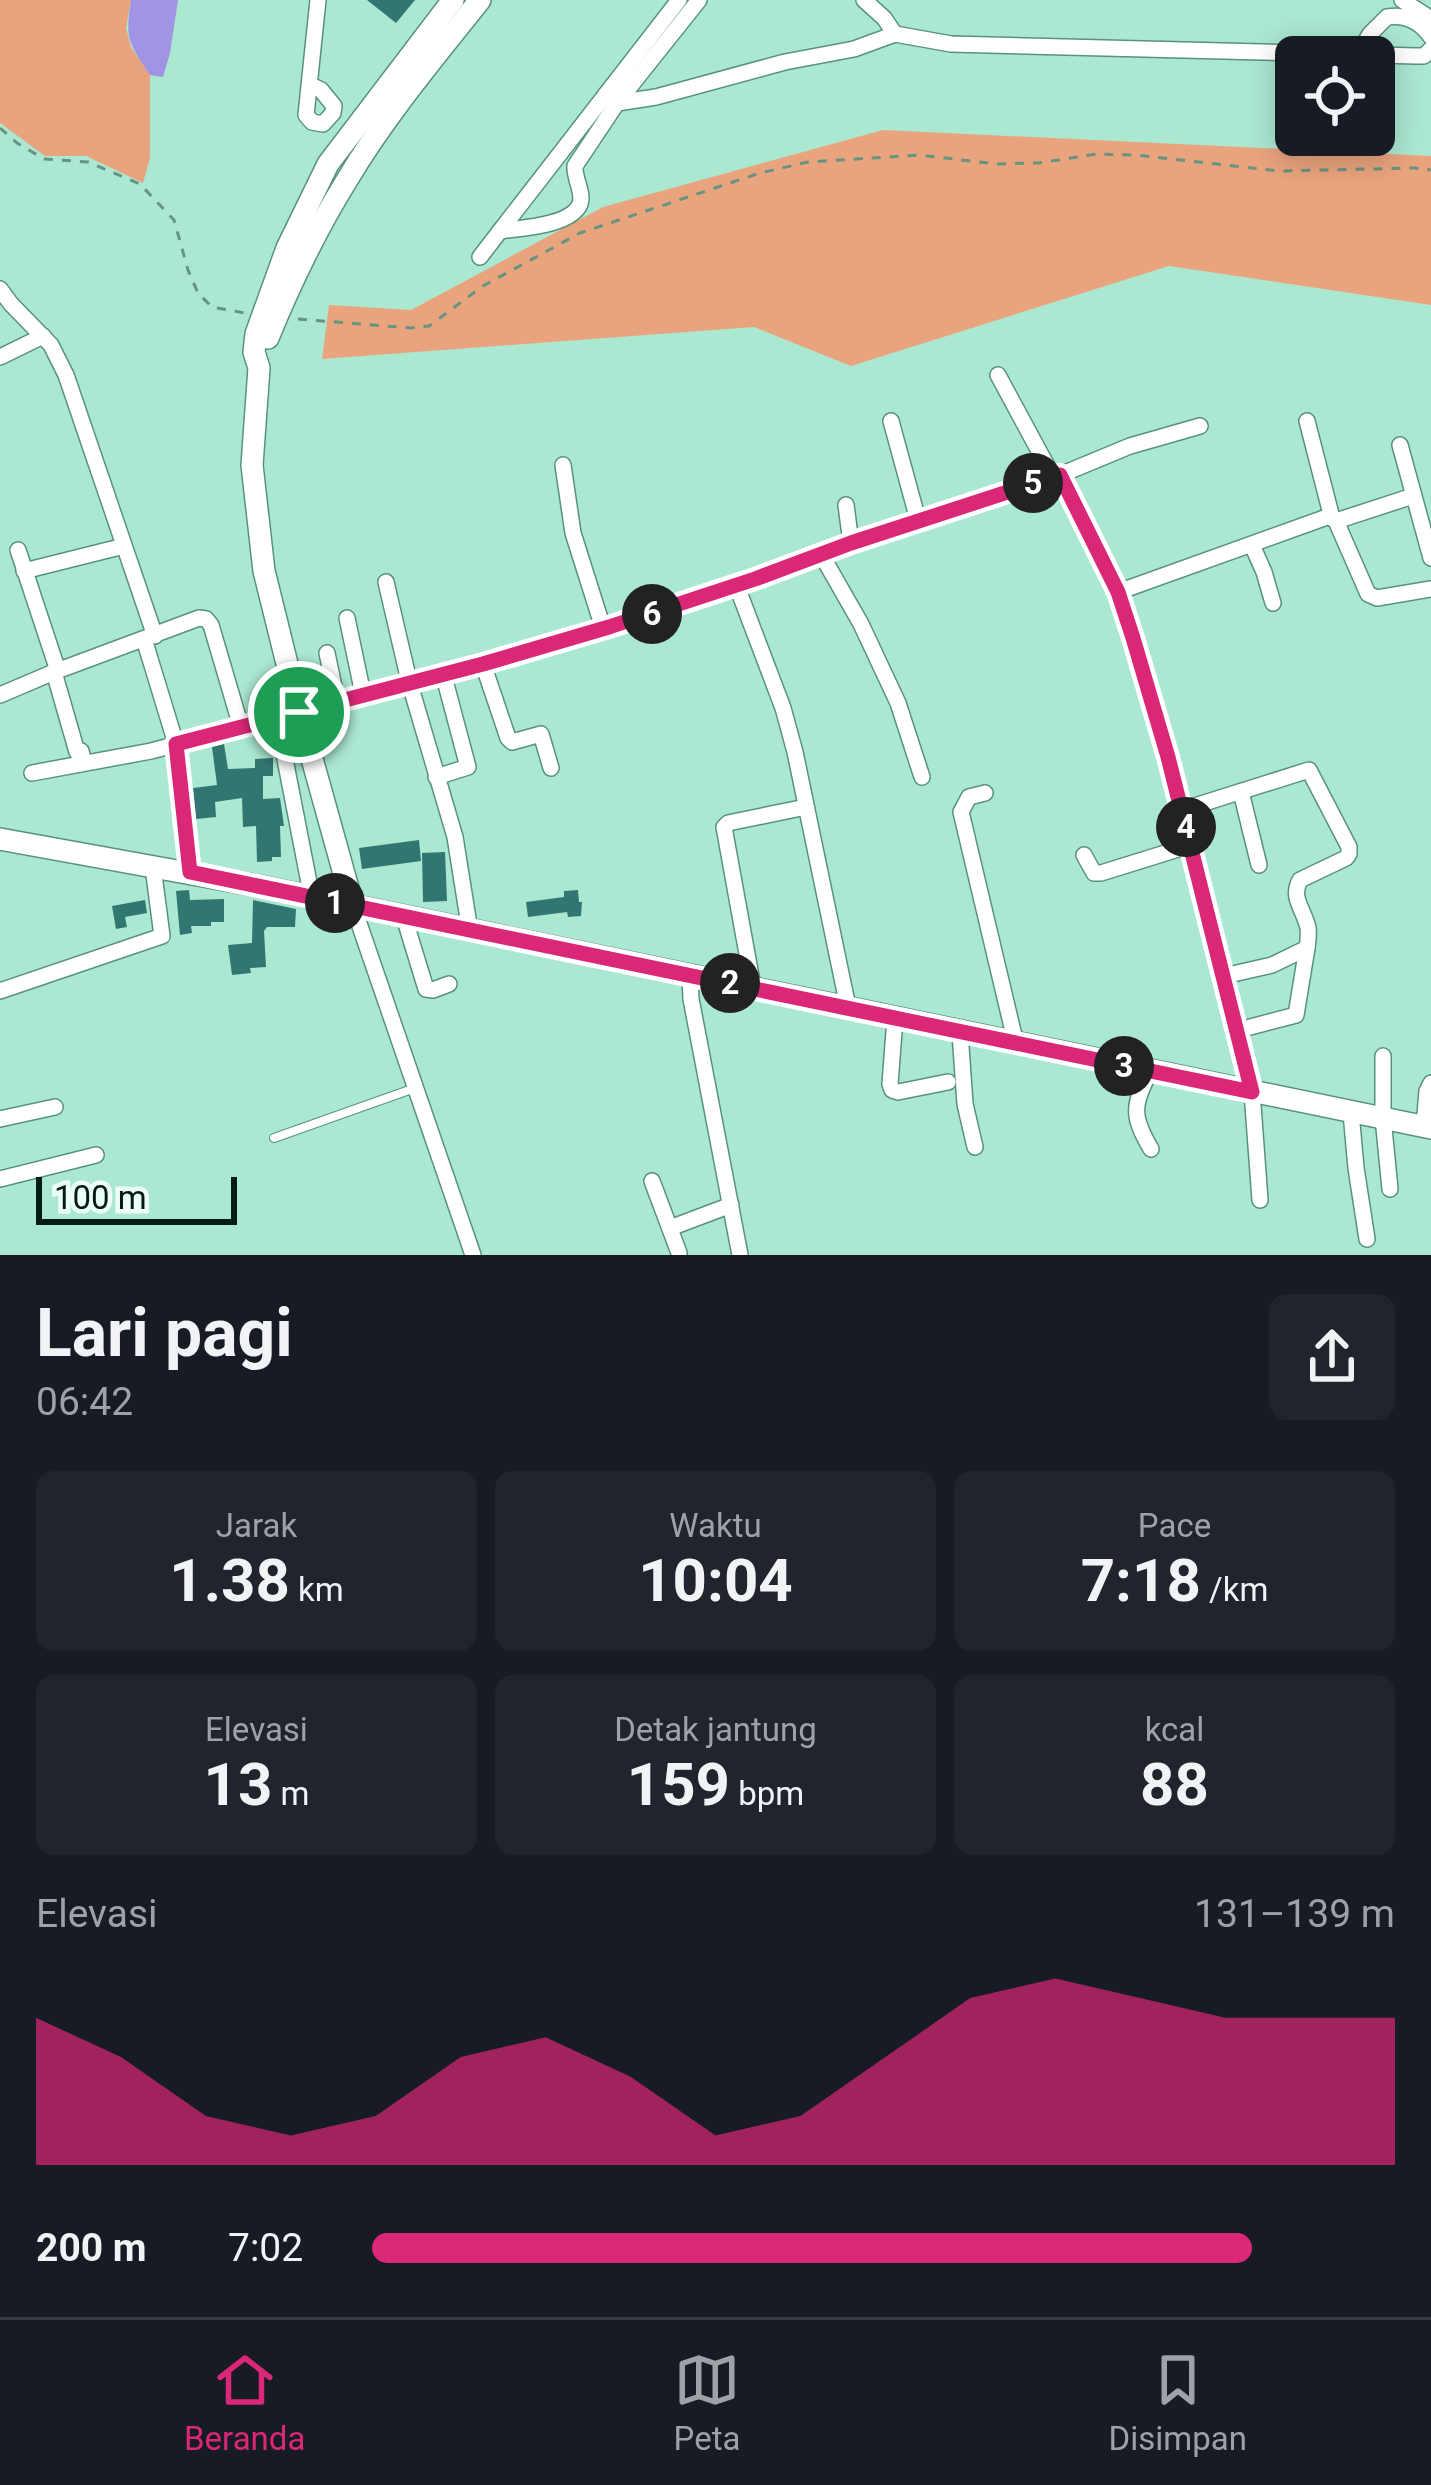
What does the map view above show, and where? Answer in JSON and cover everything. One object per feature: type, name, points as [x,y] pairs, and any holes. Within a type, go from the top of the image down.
[{"type":"street","points":[[311,85],[318,0]]},
{"type":"street","points":[[259,370],[303,258],[328,164],[453,0]]},
{"type":"street","points":[[312,898],[251,465],[259,370],[256,334],[287,248],[348,176],[480,0]]},
{"type":"street","points":[[500,231],[556,222],[575,211],[580,194],[575,166],[612,99],[679,0]]},
{"type":"street","points":[[480,257],[699,0]]},
{"type":"street","points":[[864,0],[895,34]]},
{"type":"street","points":[[1402,0],[1431,19]]},
{"type":"street","points":[[1369,36],[1387,17],[1407,17],[1431,38]]},
{"type":"street","points":[[612,99],[656,97],[785,62],[854,49],[895,34],[951,44],[1275,52]]},
{"type":"street","points":[[1395,55],[1424,56],[1431,49]]},
{"type":"street","points":[[328,164],[348,176]]},
{"type":"street","points":[[259,370],[313,263],[313,217]]},
{"type":"street","points":[[0,289],[51,345],[66,375],[124,546],[176,744],[190,872]]},
{"type":"street","points":[[0,357],[43,336]]},
{"type":"street","points":[[998,375],[1118,592],[1182,810],[1252,1092],[1260,1200]]},
{"type":"street","points":[[891,421],[919,520]]},
{"type":"street","points":[[1307,422],[1334,520],[1368,594],[1377,598],[1429,594]]},
{"type":"street","points":[[32,773],[176,744],[483,664],[736,584],[1057,476],[1130,446],[1200,426]]},
{"type":"street","points":[[1400,446],[1431,558]]},
{"type":"street","points":[[563,464],[573,532],[603,628]]},
{"type":"street","points":[[1118,592],[1327,517],[1334,520],[1413,496]]},
{"type":"street","points":[[846,505],[851,543]]},
{"type":"street","points":[[1252,544],[1273,603]]},
{"type":"street","points":[[24,571],[124,546]]},
{"type":"street","points":[[17,550],[84,763]]},
{"type":"street","points":[[821,554],[898,703],[922,777]]},
{"type":"street","points":[[386,582],[460,857],[470,931]]},
{"type":"street","points":[[736,584],[783,708],[848,1007]]},
{"type":"street","points":[[0,695],[199,618],[211,625],[242,727]]},
{"type":"street","points":[[346,618],[363,694]]},
{"type":"street","points":[[327,652],[338,701]]},
{"type":"street","points":[[483,664],[508,738],[512,742],[541,734],[551,768]]},
{"type":"street","points":[[436,777],[468,767],[443,674]]},
{"type":"street","points":[[288,715],[473,1255]]},
{"type":"street","points":[[1182,810],[1310,770],[1349,847],[1346,858],[1300,880],[1294,892],[1308,927],[1296,1015],[1235,1031]]},
{"type":"street","points":[[1241,792],[1259,865]]},
{"type":"street","points":[[986,794],[969,797],[961,812],[1016,1044]]},
{"type":"street","points":[[753,987],[724,827],[806,807]]},
{"type":"street","points":[[0,839],[190,872],[1427,1127],[1431,1083]]},
{"type":"street","points":[[1084,855],[1094,873],[1102,873],[1191,845]]},
{"type":"street","points":[[0,992],[161,936],[153,866]]},
{"type":"street","points":[[404,917],[426,989],[449,984]]},
{"type":"street","points":[[1224,976],[1272,965],[1307,948]]},
{"type":"street","points":[[690,976],[738,1248]]},
{"type":"street","points":[[895,1018],[892,1090],[948,1082]]},
{"type":"street","points":[[960,1033],[965,1104],[976,1147]]},
{"type":"street","points":[[1383,1056],[1390,1189]]},
{"type":"street","points":[[1150,1071],[1136,1111],[1140,1131],[1151,1149]]},
{"type":"street","points":[[0,1118],[55,1107]]},
{"type":"street","points":[[1351,1113],[1367,1239]]},
{"type":"street","points":[[0,1178],[96,1156]]},
{"type":"street","points":[[652,1181],[680,1253]]},
{"type":"street","points":[[670,1228],[730,1205]]},
{"type":"lane","points":[[274,1138],[416,1088]]},
{"type":"path","points":[[0,128],[44,159],[88,162],[140,184],[174,220],[198,293],[212,307],[262,316]]},
{"type":"path","points":[[288,318],[429,326],[483,286],[580,233],[760,173],[808,162],[920,155],[996,164],[1038,163],[1097,154],[1278,171],[1431,170]]},
{"type":"shaded area","points":[[0,0],[131,0],[126,28],[131,47],[150,75],[150,158],[143,183],[86,156],[45,156],[0,123]]},
{"type":"shaded area","points":[[131,0],[178,0],[163,77],[150,75],[133,47]]},
{"type":"shaded area","points":[[883,130],[1275,149],[1275,156],[1431,156],[1431,305],[1169,266],[851,366],[754,327],[322,359],[329,305],[411,310],[603,207]]},
{"type":"building","points":[[367,0],[415,0],[396,23]]},
{"type":"building","points":[[224,744],[228,769],[255,768],[255,759],[273,758],[273,776],[263,776],[263,799],[280,798],[281,857],[257,862],[256,826],[243,827],[242,798],[215,802],[216,817],[196,819],[193,788],[217,785],[212,747]]},
{"type":"building","points":[[419,840],[421,861],[362,869],[359,848]]},
{"type":"building","points":[[445,852],[447,901],[423,902],[422,853]]},
{"type":"building","points":[[189,890],[190,900],[224,899],[224,922],[191,926],[192,933],[180,935],[176,891]]},
{"type":"building","points":[[578,890],[581,916],[568,917],[567,912],[528,917],[526,902],[564,897],[564,891]]},
{"type":"building","points":[[145,900],[147,913],[125,917],[127,927],[116,929],[112,906]]},
{"type":"building","points":[[253,900],[296,909],[295,927],[267,927],[266,967],[232,975],[228,945],[252,943]]},
{"type":"route","points":[[1060,475],[1118,592],[1133,638],[1168,757],[1252,1092],[190,872],[176,744],[299,712],[609,627],[1060,475]]}]
